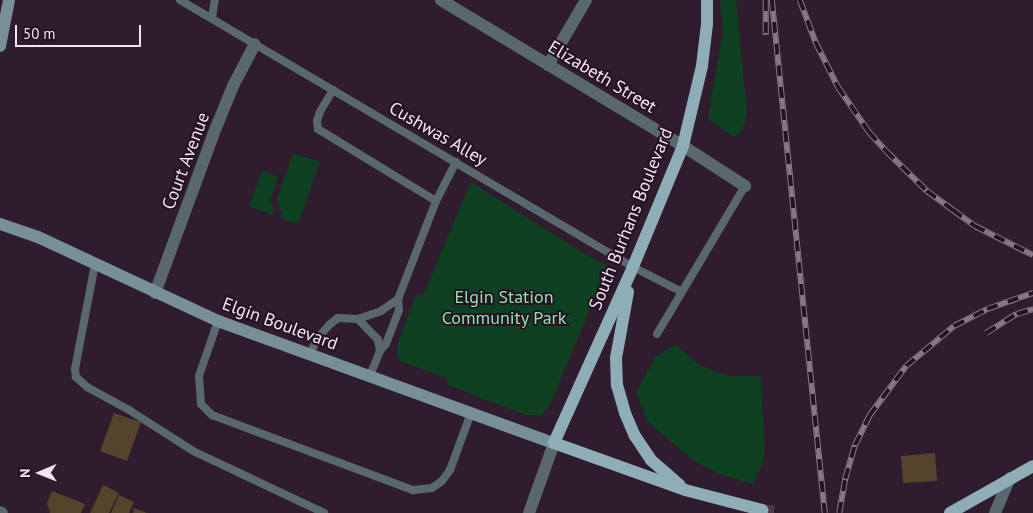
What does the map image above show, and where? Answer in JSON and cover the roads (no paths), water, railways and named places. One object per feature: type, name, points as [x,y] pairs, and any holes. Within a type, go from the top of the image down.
[{"type":"main road","name":"South Burhans Boulevard","points":[[554,443],[633,266],[683,146],[702,66],[707,24],[707,0]]},
{"type":"main road","points":[[633,266],[616,358],[617,385],[625,413],[635,436],[651,460],[685,490]]},
{"type":"main road","points":[[554,443],[685,490],[762,510]]},
{"type":"main road","points":[[950,513],[1033,466]]},
{"type":"street","points":[[0,46],[10,0]]},
{"type":"street","name":"Elizabeth Street","points":[[440,0],[683,146],[745,186]]},
{"type":"street","points":[[548,65],[586,0]]},
{"type":"street","name":"Court Avenue","points":[[155,293],[213,135],[233,86],[255,44]]},
{"type":"street","name":"Elgin Boulevard","points":[[0,224],[38,237],[218,321],[554,443]]},
{"type":"street","points":[[529,513],[554,443]]},
{"type":"street","points":[[995,513],[1010,478]]},
{"type":"lane","name":"Cushwas Alley","points":[[180,0],[633,266],[682,292]]},
{"type":"lane","points":[[212,18],[215,0]]},
{"type":"lane","points":[[333,90],[320,112],[317,121],[318,129],[436,201]]},
{"type":"lane","points":[[370,376],[380,351],[386,344],[399,310],[398,299],[436,201],[456,162]]},
{"type":"lane","points":[[657,334],[745,186]]},
{"type":"lane","points":[[95,264],[75,369],[76,377],[87,387],[130,410],[193,451],[324,513]]},
{"type":"lane","points":[[310,354],[317,339],[338,318],[358,319],[381,311],[398,299]]},
{"type":"lane","points":[[358,319],[371,330],[378,340],[380,351]]},
{"type":"lane","points":[[218,321],[199,376],[198,392],[200,404],[212,415],[413,490],[432,488],[442,482],[450,470],[471,413]]},
{"type":"tunnel","points":[[762,510],[779,513]]},
{"type":"railway","points":[[766,0],[766,35]]},
{"type":"railway","points":[[772,0],[825,513]]},
{"type":"railway","points":[[800,0],[816,43],[838,87],[869,132],[886,151],[927,191],[975,226],[1033,255]]},
{"type":"railway","points":[[839,513],[845,479],[855,445],[869,416],[906,366],[954,326],[987,309],[1033,293]]},
{"type":"railway","points":[[986,333],[1017,314],[1033,309]]},
{"type":"park label","name":"Elgin Station Community Park","points":[[504,308]]}]
